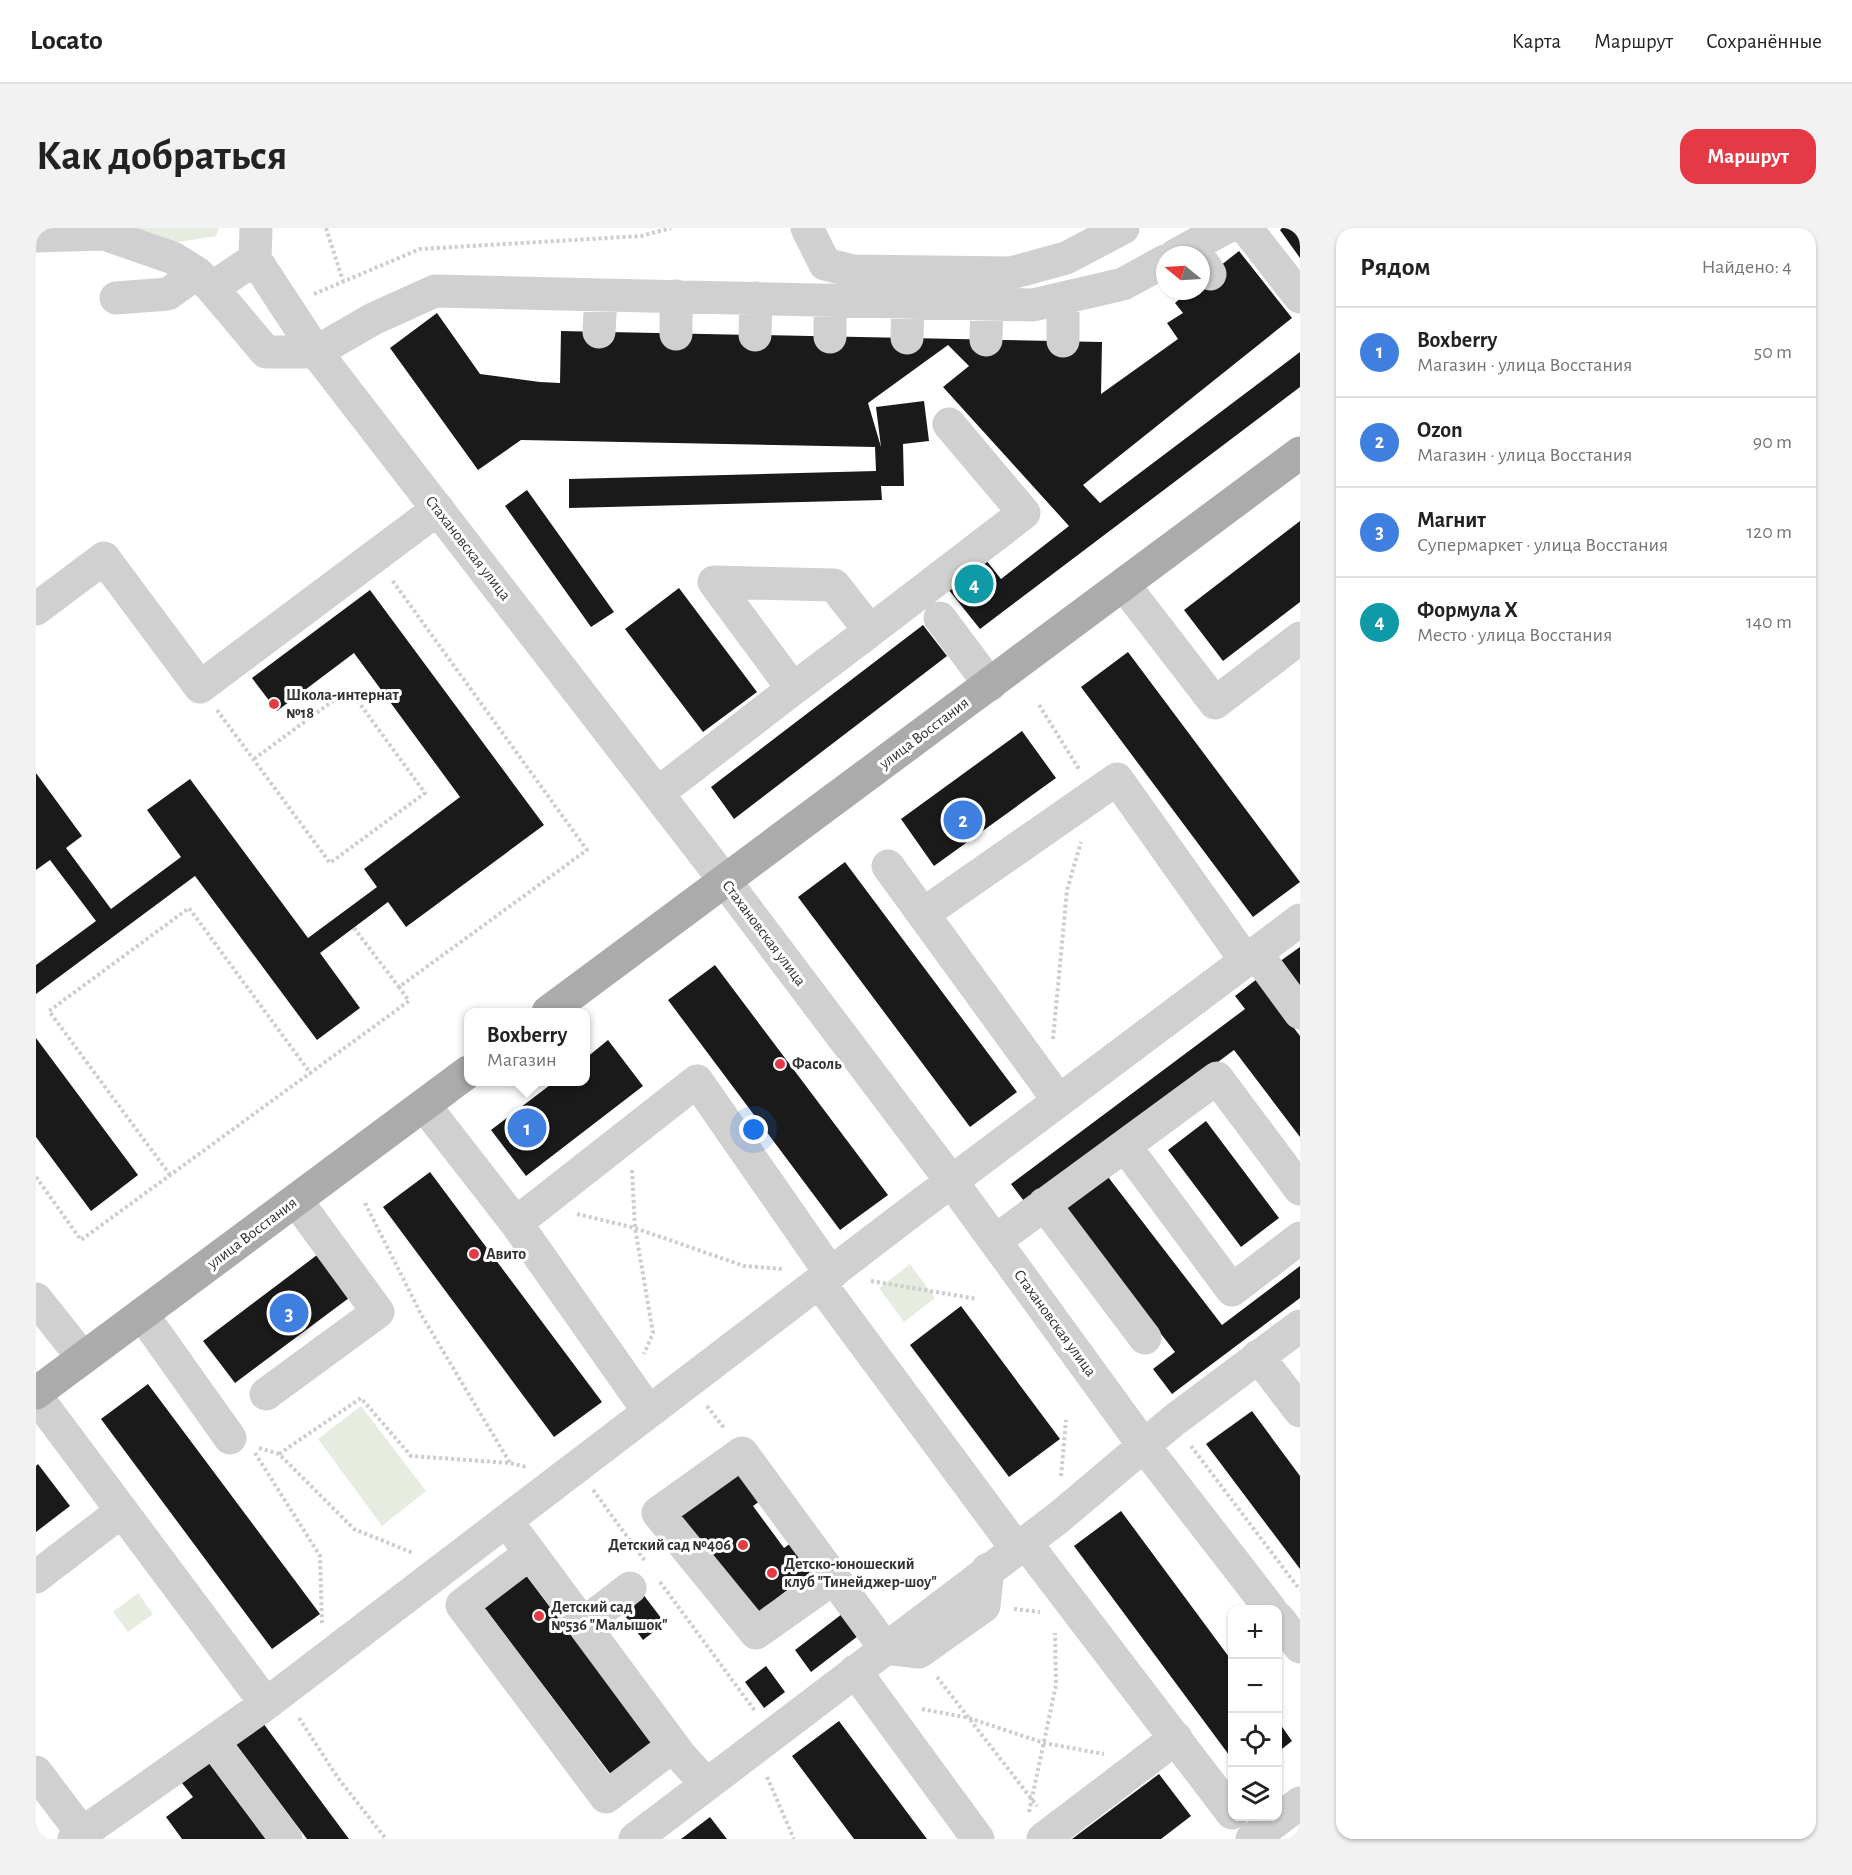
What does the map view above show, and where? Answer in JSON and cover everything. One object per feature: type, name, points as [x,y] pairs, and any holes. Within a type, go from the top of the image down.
[{"type":"main road","name":"улица Восстания","points":[[553,1008],[1300,453]]},
{"type":"main road","name":"улица Восстания","points":[[36,1395],[464,1075]]},
{"type":"street","points":[[807,228],[825,264],[853,271],[1011,273],[1066,258],[1124,228]]},
{"type":"street","points":[[1205,246],[1225,228]]},
{"type":"street","points":[[1246,228],[1300,297]]},
{"type":"street","points":[[36,236],[104,234],[173,258],[205,281],[266,352],[316,352],[372,319],[435,291],[1033,305],[1123,284],[1156,272]]},
{"type":"street","points":[[116,298],[168,294],[205,281],[255,243]]},
{"type":"street","name":"Стахановская улица","points":[[255,243],[286,307],[316,352],[725,881],[952,1182],[1144,1446],[1267,1605]]},
{"type":"street","points":[[599,332],[601,295]]},
{"type":"street","points":[[676,296],[676,334]]},
{"type":"street","points":[[755,335],[756,298]]},
{"type":"street","points":[[1063,298],[1063,341]]},
{"type":"street","points":[[830,300],[830,337]]},
{"type":"street","points":[[907,338],[908,302]]},
{"type":"street","points":[[986,340],[987,304]]},
{"type":"street","points":[[658,793],[1024,513],[949,424]]},
{"type":"street","points":[[36,609],[104,558],[200,687],[438,509]]},
{"type":"street","points":[[792,689],[714,582],[834,585],[870,631]]},
{"type":"street","points":[[1124,585],[1215,703],[1300,638]]},
{"type":"street","points":[[940,618],[990,685]]},
{"type":"street","points":[[923,914],[1117,779],[1251,957],[1300,1013]]},
{"type":"street","points":[[888,866],[1059,1101]]},
{"type":"street","points":[[36,1772],[78,1836],[274,1698],[1300,920]]},
{"type":"street","points":[[995,1241],[1217,1078],[1300,1189]]},
{"type":"street","points":[[528,1214],[697,1081],[825,1278],[1020,1545],[1176,1738],[1228,1806]]},
{"type":"street","points":[[424,1105],[528,1214],[649,1412]]},
{"type":"street","points":[[1125,1146],[1232,1290],[1300,1238]]},
{"type":"street","points":[[266,1394],[378,1311],[296,1200]]},
{"type":"street","points":[[1044,1204],[1145,1338]]},
{"type":"street","points":[[36,1299],[83,1358]]},
{"type":"street","points":[[142,1314],[230,1438]]},
{"type":"street","points":[[635,1839],[1058,1518],[1173,1421],[1300,1326]]},
{"type":"street","points":[[1258,1356],[1300,1411]]},
{"type":"street","points":[[36,1395],[122,1511],[274,1698]]},
{"type":"street","points":[[834,1578],[756,1633],[658,1513],[742,1453],[834,1578],[885,1648]]},
{"type":"street","points":[[36,1577],[122,1511]]},
{"type":"street","points":[[506,1521],[673,1746],[706,1784]]},
{"type":"street","points":[[530,1554],[462,1605],[606,1797],[673,1746]]},
{"type":"street","points":[[583,1624],[630,1588]]},
{"type":"street","points":[[1282,1623],[1300,1647]]},
{"type":"street","points":[[855,1671],[978,1839]]},
{"type":"street","points":[[1035,1829],[1144,1762],[1176,1738]]},
{"type":"street","points":[[213,1741],[286,1839]]},
{"type":"street","points":[[1239,1821],[1252,1839],[1300,1803]]},
{"type":"path","points":[[326,228],[343,281]]},
{"type":"path","points":[[286,307],[420,249],[641,236],[671,228]]},
{"type":"path","points":[[375,557],[587,850],[399,987]]},
{"type":"path","points":[[200,687],[330,863],[425,793],[349,689],[254,759]]},
{"type":"path","points":[[1039,705],[1095,794],[1067,891],[1053,1041]]},
{"type":"path","points":[[170,1175],[50,1011],[189,908],[310,1074]]},
{"type":"path","points":[[36,1177],[81,1240],[409,1001],[354,928]]},
{"type":"path","points":[[365,1203],[422,1316],[510,1462]]},
{"type":"path","points":[[528,1214],[635,1228],[744,1266],[977,1299]]},
{"type":"path","points":[[689,1382],[742,1453]]},
{"type":"path","points":[[279,1454],[361,1398],[411,1456],[510,1462],[527,1467]]},
{"type":"path","points":[[1058,1518],[1066,1420]]},
{"type":"path","points":[[1173,1421],[1300,1590]]},
{"type":"path","points":[[321,1662],[321,1556],[249,1444],[279,1454],[354,1529],[414,1553]]},
{"type":"path","points":[[1035,1829],[1044,1743],[1056,1685],[1054,1626]]},
{"type":"path","points":[[274,1698],[386,1839]]},
{"type":"path","points":[[876,1700],[969,1718],[1044,1743],[1144,1762]]},
{"type":"path","points":[[969,1718],[1015,1778]]},
{"type":"path","points":[[755,1748],[794,1839]]},
{"type":"shaded area","points":[[98,228],[219,228],[216,236],[173,243]]},
{"type":"shaded area","points":[[910,1264],[935,1298],[904,1322],[879,1288]]},
{"type":"shaded area","points":[[361,1406],[426,1491],[382,1526],[318,1439]]},
{"type":"shaded area","points":[[138,1593],[153,1614],[128,1632],[113,1612]]},
{"type":"building","points":[[1300,228],[1300,258],[1280,230]]},
{"type":"building","points":[[1239,251],[1292,318],[1083,485],[1100,503],[1300,352],[1300,387],[980,629],[948,589],[986,560],[1001,579],[1069,526],[943,387],[969,366],[948,345],[868,403],[881,447],[876,407],[924,401],[929,441],[903,444],[904,486],[881,486],[882,500],[569,508],[569,479],[876,471],[875,447],[521,440],[478,470],[390,348],[437,313],[480,374],[560,383],[561,331],[1102,342],[1101,394],[1178,339],[1167,323],[1183,313],[1175,303],[1178,300],[1210,300],[1210,274]]},
{"type":"building","points":[[527,490],[614,612],[591,627],[505,506]]},
{"type":"building","points":[[1300,521],[1300,602],[1223,661],[1184,610]]},
{"type":"building","points":[[679,588],[757,692],[703,732],[625,629]]},
{"type":"building","points":[[370,590],[544,825],[406,927],[388,902],[320,953],[360,1008],[317,1040],[195,876],[36,994],[36,965],[96,921],[50,860],[36,870],[36,773],[82,836],[66,848],[111,909],[181,857],[147,810],[190,779],[308,938],[377,887],[364,869],[460,797],[354,653],[277,711],[252,678]]},
{"type":"building","points":[[923,625],[947,656],[734,819],[711,787]]},
{"type":"building","points":[[1128,652],[1300,882],[1253,917],[1081,687]]},
{"type":"building","points":[[1022,731],[1056,778],[934,866],[901,819]]},
{"type":"building","points":[[845,862],[1017,1092],[970,1127],[798,897]]},
{"type":"building","points":[[1300,947],[1300,991],[1279,962]]},
{"type":"building","points":[[715,965],[888,1195],[840,1230],[668,1000]]},
{"type":"building","points":[[1257,979],[1300,1036],[1300,1137],[1234,1050],[1027,1205],[1011,1184],[1245,1009],[1235,996]]},
{"type":"building","points":[[36,1038],[138,1175],[91,1211],[36,1137]]},
{"type":"building","points":[[608,1040],[643,1086],[526,1176],[491,1130],[549,1086],[590,1086],[590,1055]]},
{"type":"building","points":[[1206,1121],[1279,1218],[1241,1247],[1168,1150]]},
{"type":"building","points":[[430,1172],[602,1402],[554,1437],[383,1207]]},
{"type":"building","points":[[1105,1173],[1222,1325],[1300,1266],[1300,1298],[1172,1394],[1153,1369],[1175,1352],[1062,1206]]},
{"type":"building","points":[[321,1252],[353,1295],[235,1383],[203,1341]]},
{"type":"building","points":[[961,1306],[1060,1439],[1009,1477],[910,1345]]},
{"type":"building","points":[[148,1384],[320,1614],[272,1649],[101,1419]]},
{"type":"building","points":[[1252,1411],[1300,1476],[1300,1569],[1206,1444]]},
{"type":"building","points":[[38,1464],[70,1506],[36,1532],[36,1466]]},
{"type":"building","name":"Детский сад №406","points":[[739,1473],[760,1501],[753,1506],[784,1548],[791,1543],[812,1571],[755,1615],[681,1516]]},
{"type":"building","points":[[1121,1511],[1228,1656],[1228,1754],[1074,1546]]},
{"type":"building","points":[[525,1574],[654,1744],[612,1776],[483,1606]]},
{"type":"building","points":[[642,1593],[665,1623],[643,1640],[620,1609]]},
{"type":"building","points":[[842,1614],[858,1636],[811,1672],[795,1650]]},
{"type":"building","points":[[766,1666],[785,1692],[764,1708],[745,1682]]},
{"type":"building","points":[[839,1721],[927,1839],[854,1839],[792,1756]]},
{"type":"building","points":[[263,1723],[349,1839],[307,1839],[235,1743]]},
{"type":"building","points":[[1282,1727],[1292,1741],[1282,1749]]},
{"type":"building","points":[[209,1763],[266,1839],[182,1839],[166,1817],[193,1797],[182,1783]]},
{"type":"building","points":[[1159,1774],[1191,1816],[1161,1839],[1072,1839]]},
{"type":"building","points":[[710,1817],[727,1839],[681,1839]]},
{"type":"place","name":"Формула X","points":[[974,584]]},
{"type":"place","name":"Школа-интернат №18","points":[[274,704]]},
{"type":"place","name":"Ozon","points":[[963,820]]},
{"type":"place","name":"Фасоль","points":[[780,1064]]},
{"type":"place","name":"Boxberry","points":[[527,1128]]},
{"type":"place","name":"Авито","points":[[474,1254]]},
{"type":"place","name":"Магнит","points":[[289,1313]]},
{"type":"place","name":"Детский сад №406","points":[[743,1545]]},
{"type":"place","name":"Детско-юношеский клуб \"Тинейджер-шоу\"","points":[[772,1573]]},
{"type":"place","name":"Детский сад №536 \"Малышок\"","points":[[539,1616]]}]
